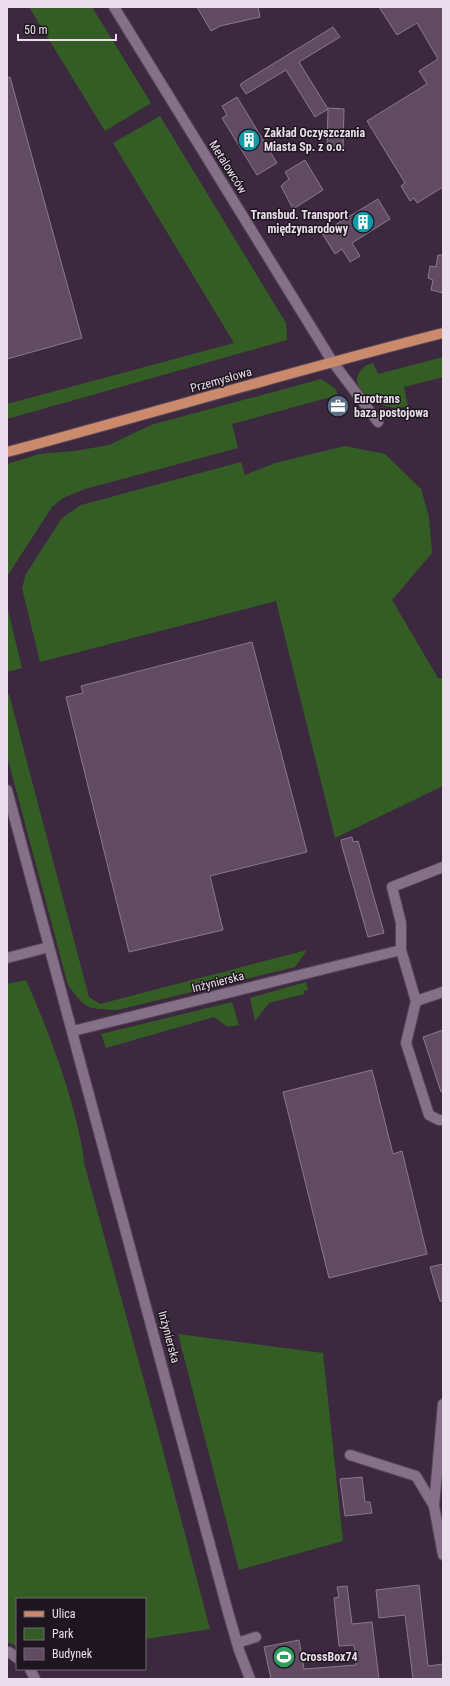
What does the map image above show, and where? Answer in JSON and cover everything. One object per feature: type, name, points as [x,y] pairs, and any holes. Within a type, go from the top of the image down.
[{"type":"main road","name":"Przemysłowa","points":[[7,452],[176,406],[332,361],[443,333]]},
{"type":"street","name":"Metalowców","points":[[114,7],[332,361],[378,422]]},
{"type":"street","name":"Inżynierska","points":[[7,790],[238,1646],[250,1679]]},
{"type":"street","points":[[443,867],[392,888],[401,923],[401,950],[416,1001],[406,1043],[429,1115],[439,1120],[443,1120]]},
{"type":"street","points":[[7,958],[49,947]]},
{"type":"street","name":"Inżynierska","points":[[73,1031],[401,950]]},
{"type":"street","points":[[416,1001],[443,992]]},
{"type":"street","points":[[443,1404],[441,1459],[434,1506],[443,1555]]},
{"type":"street","points":[[350,1455],[416,1476],[434,1506]]},
{"type":"street","points":[[238,1646],[256,1637]]},
{"type":"street","name":"Inżynierska","points":[[238,1646],[243,1679]]},
{"type":"street","points":[[30,1670],[35,1679]]},
{"type":"green space","points":[[29,7],[92,7],[151,103],[105,131]]},
{"type":"green space","points":[[160,116],[286,323],[287,340],[7,419],[7,404],[234,343],[113,143]]},
{"type":"green space","points":[[443,357],[443,377],[404,387],[408,406],[395,408],[381,404],[366,395],[357,383],[358,376],[362,369],[371,363],[373,363],[378,374]]},
{"type":"green space","points":[[321,379],[335,388],[338,395],[232,424],[238,448],[85,489],[63,498],[52,507],[8,575],[7,580],[7,464],[40,454],[75,451],[109,445],[151,425]]},
{"type":"green space","points":[[345,446],[385,454],[421,489],[429,517],[432,553],[392,600],[438,678],[443,679],[443,786],[335,838],[276,601],[40,662],[22,588],[26,574],[62,518],[81,505],[241,462],[245,475],[275,463]]},
{"type":"green space","points":[[7,606],[22,668],[7,672]]},
{"type":"green space","points":[[9,694],[89,997],[100,1004],[307,950],[295,967],[117,1010],[93,1008],[83,1003],[68,985],[7,756],[7,695]]},
{"type":"green space","points":[[26,980],[53,1045],[64,1078],[83,1150],[84,1163],[157,1428],[210,1629],[146,1639],[146,1598],[16,1598],[16,1646],[7,1642],[7,984]]},
{"type":"green space","points":[[306,982],[308,990],[304,991],[304,994],[269,1003],[255,1021],[250,998]]},
{"type":"green space","points":[[232,1002],[239,1025],[228,1027],[214,1017],[106,1048],[101,1034]]},
{"type":"green space","points":[[178,1334],[323,1353],[343,1541],[239,1570]]},
{"type":"building","points":[[197,7],[258,7],[260,17],[220,26],[211,31]]},
{"type":"building","points":[[379,7],[443,7],[443,187],[417,203],[414,198],[410,201],[401,186],[405,183],[367,121],[427,84],[419,71],[438,59],[417,23],[397,35]]},
{"type":"building","points":[[333,27],[340,37],[299,62],[328,109],[315,117],[286,70],[246,94],[240,85],[242,83]]},
{"type":"building","points":[[10,77],[82,338],[7,359],[7,78]]},
{"type":"building","name":"Zakład Oczyszczania Miasta Sp. z o.o.","points":[[237,97],[277,163],[257,175],[222,118],[227,115],[222,106]]},
{"type":"building","points":[[328,108],[344,109],[343,150],[327,150]]},
{"type":"building","points":[[305,160],[323,190],[293,209],[281,186],[289,179],[285,172]]},
{"type":"building","name":"Transbud. Transport międzynarodowy","points":[[378,199],[390,219],[352,243],[360,256],[350,262],[342,249],[335,254],[322,233]]},
{"type":"building","points":[[438,255],[443,255],[443,293],[431,290],[433,280],[428,278],[430,266],[436,267]]},
{"type":"building","points":[[252,642],[307,852],[210,876],[223,930],[129,952],[66,697],[83,693],[81,686]]},
{"type":"building","points":[[352,837],[353,842],[358,841],[384,933],[368,937],[341,840]]},
{"type":"building","points":[[443,1030],[443,1091],[441,1092],[423,1037]]},
{"type":"building","points":[[372,1070],[393,1154],[402,1151],[427,1254],[329,1278],[283,1092]]},
{"type":"building","points":[[443,1264],[443,1301],[440,1301],[430,1267]]},
{"type":"building","points":[[362,1477],[365,1502],[370,1502],[372,1513],[345,1516],[340,1479]]},
{"type":"building","points":[[419,1585],[428,1666],[443,1664],[443,1679],[413,1679],[405,1615],[379,1618],[376,1590]]},
{"type":"building","points":[[347,1586],[352,1624],[372,1622],[379,1679],[271,1679],[264,1647],[299,1640],[304,1669],[356,1665],[354,1645],[339,1646],[334,1598],[339,1597],[337,1587]]},
{"type":"place","name":"Zakład Oczyszczania Miasta Sp. z o.o.","points":[[249,140]]},
{"type":"place","name":"Transbud. Transport międzynarodowy","points":[[363,222]]},
{"type":"place","name":"Eurotrans baza postojowa","points":[[338,406]]},
{"type":"place","name":"CrossBox74","points":[[284,1657]]}]
